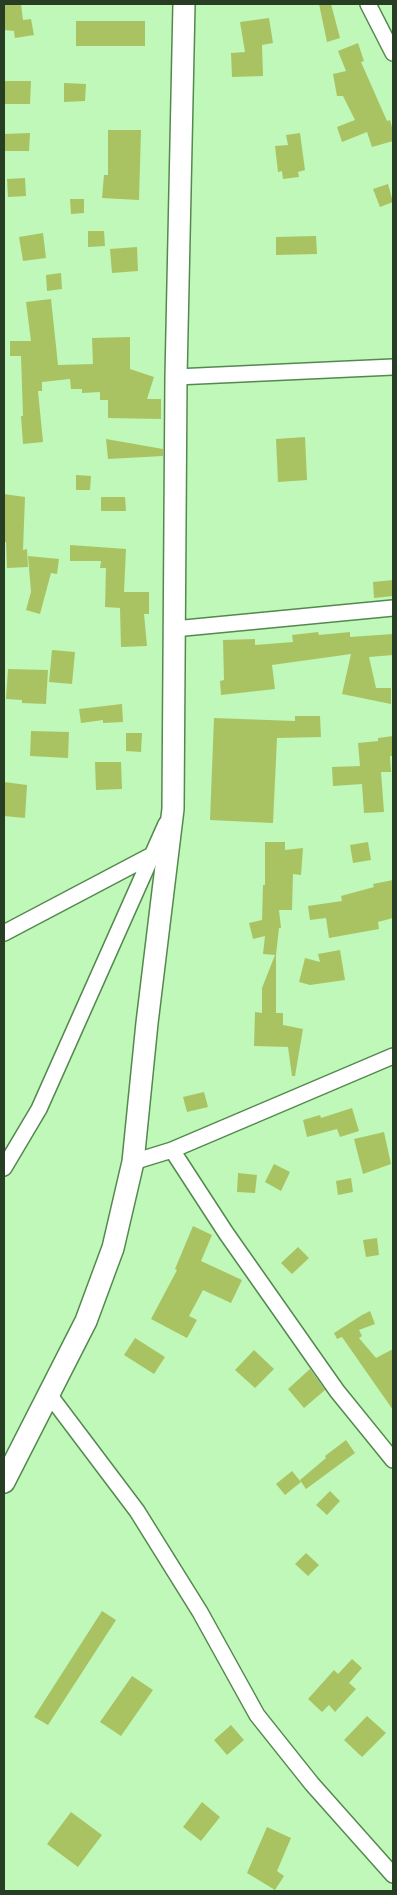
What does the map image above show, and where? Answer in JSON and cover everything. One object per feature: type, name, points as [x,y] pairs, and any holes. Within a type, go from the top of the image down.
[{"type":"main road","points":[[4,1482],[86,1321],[113,1248],[133,1162],[147,1024],[173,809],[176,377],[184,4]]},
{"type":"street","points":[[368,4],[393,53]]},
{"type":"street","points":[[176,377],[393,367]]},
{"type":"street","points":[[174,629],[393,608]]},
{"type":"street","points":[[4,1168],[40,1109],[173,809]]},
{"type":"street","points":[[4,933],[152,855]]},
{"type":"street","points":[[133,1162],[172,1150],[393,1056]]},
{"type":"street","points":[[172,1150],[231,1241],[337,1391],[393,1460]]},
{"type":"street","points":[[48,1393],[137,1511],[200,1612],[256,1715],[312,1784],[393,1875]]},
{"type":"building","points":[[4,4],[21,4],[23,20],[31,19],[34,35],[15,38],[14,31],[4,30]]},
{"type":"building","points":[[319,4],[331,4],[340,38],[327,42]]},
{"type":"building","points":[[269,18],[273,43],[262,45],[263,76],[232,77],[231,53],[245,52],[240,22]]},
{"type":"building","points":[[76,21],[145,21],[145,46],[76,46]]},
{"type":"building","points":[[358,43],[364,61],[361,62],[387,121],[390,120],[393,131],[393,141],[372,147],[367,132],[342,142],[337,127],[355,120],[343,96],[337,96],[333,74],[346,71],[338,51]]},
{"type":"building","points":[[4,81],[31,81],[30,104],[4,104]]},
{"type":"building","points":[[64,83],[86,84],[85,101],[64,102]]},
{"type":"building","points":[[108,130],[141,130],[139,200],[102,198],[104,175],[108,175]]},
{"type":"building","points":[[30,133],[29,151],[4,151],[4,134]]},
{"type":"building","points":[[300,133],[305,170],[298,172],[299,177],[283,179],[282,171],[278,172],[275,146],[288,145],[286,135]]},
{"type":"building","points":[[25,178],[26,196],[8,197],[7,179]]},
{"type":"building","points":[[388,184],[393,202],[380,207],[373,189]]},
{"type":"building","points":[[70,199],[84,199],[84,213],[71,214]]},
{"type":"building","points":[[88,231],[104,231],[105,246],[88,247]]},
{"type":"building","points":[[43,233],[46,258],[23,261],[19,237]]},
{"type":"building","points":[[316,236],[317,254],[276,255],[276,237]]},
{"type":"building","points":[[137,247],[138,271],[112,273],[110,249]]},
{"type":"building","points":[[61,273],[62,289],[47,291],[46,275]]},
{"type":"building","points":[[51,299],[58,365],[93,364],[92,338],[130,337],[130,369],[154,377],[147,399],[161,399],[161,419],[108,418],[108,400],[100,400],[100,392],[82,393],[82,389],[71,389],[70,379],[42,382],[42,391],[38,391],[43,442],[23,444],[21,356],[10,356],[10,341],[31,341],[26,302]]},
{"type":"building","points":[[305,437],[307,480],[278,482],[276,439]]},
{"type":"building","points":[[106,439],[163,449],[163,456],[108,459]]},
{"type":"building","points":[[76,475],[91,476],[90,490],[76,490]]},
{"type":"building","points":[[4,494],[25,497],[23,550],[27,549],[28,567],[7,568],[6,542],[4,542]]},
{"type":"building","points":[[101,497],[125,497],[126,511],[101,511]]},
{"type":"building","points":[[70,545],[126,549],[124,592],[149,592],[149,614],[144,614],[147,646],[121,647],[120,608],[105,607],[106,568],[100,568],[101,561],[70,561]]},
{"type":"building","points":[[28,556],[59,559],[57,574],[51,573],[40,614],[26,610],[31,592]]},
{"type":"building","points":[[393,580],[393,596],[374,598],[373,582]]},
{"type":"building","points":[[318,632],[319,635],[350,632],[350,637],[393,634],[393,655],[369,657],[376,688],[391,688],[391,704],[342,694],[351,654],[272,665],[275,689],[221,695],[220,681],[224,680],[223,640],[255,639],[255,645],[293,642],[292,635]]},
{"type":"building","points":[[52,650],[75,652],[72,684],[49,682]]},
{"type":"building","points":[[8,669],[48,670],[46,704],[22,703],[22,700],[6,699]]},
{"type":"building","points":[[122,704],[123,722],[103,723],[103,720],[81,723],[79,709]]},
{"type":"building","points":[[295,716],[320,716],[321,737],[277,738],[273,823],[210,820],[214,718],[295,721]]},
{"type":"building","points":[[31,731],[69,732],[68,758],[30,756]]},
{"type":"building","points":[[126,733],[142,733],[141,752],[126,751]]},
{"type":"building","points":[[393,736],[393,756],[390,756],[391,772],[381,772],[384,812],[364,813],[362,784],[333,786],[332,767],[360,766],[358,743],[378,741],[378,738]]},
{"type":"building","points":[[95,762],[121,762],[122,789],[96,790]]},
{"type":"building","points":[[4,782],[27,785],[25,818],[4,816]]},
{"type":"building","points":[[265,842],[285,842],[285,850],[303,848],[301,875],[293,874],[292,910],[279,910],[281,928],[279,928],[276,955],[276,1013],[283,1013],[283,1025],[303,1029],[295,1076],[292,1076],[288,1047],[254,1046],[255,1012],[262,1013],[262,988],[275,955],[263,954],[265,936],[253,939],[249,923],[262,920],[263,885],[265,885]]},
{"type":"building","points":[[368,842],[371,860],[353,863],[350,845]]},
{"type":"building","points":[[393,880],[393,918],[378,922],[379,929],[329,938],[326,918],[310,920],[308,906],[342,901],[341,896],[374,887],[373,884]]},
{"type":"building","points":[[340,950],[345,980],[310,985],[299,982],[305,958],[320,962],[318,954]]},
{"type":"building","points":[[204,1092],[208,1107],[187,1112],[183,1097]]},
{"type":"building","points":[[352,1108],[359,1131],[340,1137],[337,1129],[307,1137],[303,1120],[320,1115],[321,1118]]},
{"type":"building","points":[[384,1132],[391,1164],[363,1174],[354,1139]]},
{"type":"building","points":[[274,1164],[290,1172],[281,1191],[265,1182]]},
{"type":"building","points":[[238,1173],[257,1175],[255,1193],[237,1192]]},
{"type":"building","points":[[351,1178],[353,1192],[338,1195],[336,1181]]},
{"type":"building","points":[[193,1226],[212,1235],[201,1261],[242,1280],[231,1303],[203,1290],[189,1316],[197,1320],[187,1338],[151,1319],[177,1270],[175,1269]]},
{"type":"building","points":[[377,1238],[379,1255],[366,1257],[363,1240]]},
{"type":"building","points":[[298,1247],[309,1258],[292,1274],[281,1263]]},
{"type":"building","points":[[370,1311],[375,1324],[359,1330],[362,1336],[359,1338],[376,1358],[393,1349],[393,1410],[342,1337],[337,1339],[334,1333]]},
{"type":"building","points":[[135,1338],[165,1357],[154,1374],[124,1355]]},
{"type":"building","points":[[254,1350],[274,1369],[255,1388],[235,1370]]},
{"type":"building","points":[[310,1369],[325,1390],[304,1408],[288,1389]]},
{"type":"building","points":[[346,1440],[355,1453],[306,1489],[300,1480],[326,1458],[325,1456]]},
{"type":"building","points":[[292,1471],[301,1482],[285,1495],[276,1484]]},
{"type":"building","points":[[330,1491],[340,1501],[327,1515],[316,1505]]},
{"type":"building","points":[[306,1553],[319,1565],[308,1576],[295,1564]]},
{"type":"building","points":[[102,1611],[116,1620],[48,1725],[34,1717]]},
{"type":"building","points":[[352,1659],[362,1668],[349,1683],[356,1689],[335,1712],[329,1705],[322,1712],[308,1699],[334,1670],[338,1674]]},
{"type":"building","points":[[132,1676],[153,1690],[121,1736],[100,1722]]},
{"type":"building","points":[[367,1716],[386,1733],[362,1757],[344,1740]]},
{"type":"building","points":[[231,1725],[244,1740],[227,1755],[214,1740]]},
{"type":"building","points":[[202,1802],[220,1817],[201,1841],[183,1827]]},
{"type":"building","points":[[71,1812],[102,1835],[78,1867],[47,1844]]},
{"type":"building","points":[[267,1827],[291,1838],[277,1871],[284,1876],[275,1890],[247,1873]]}]
